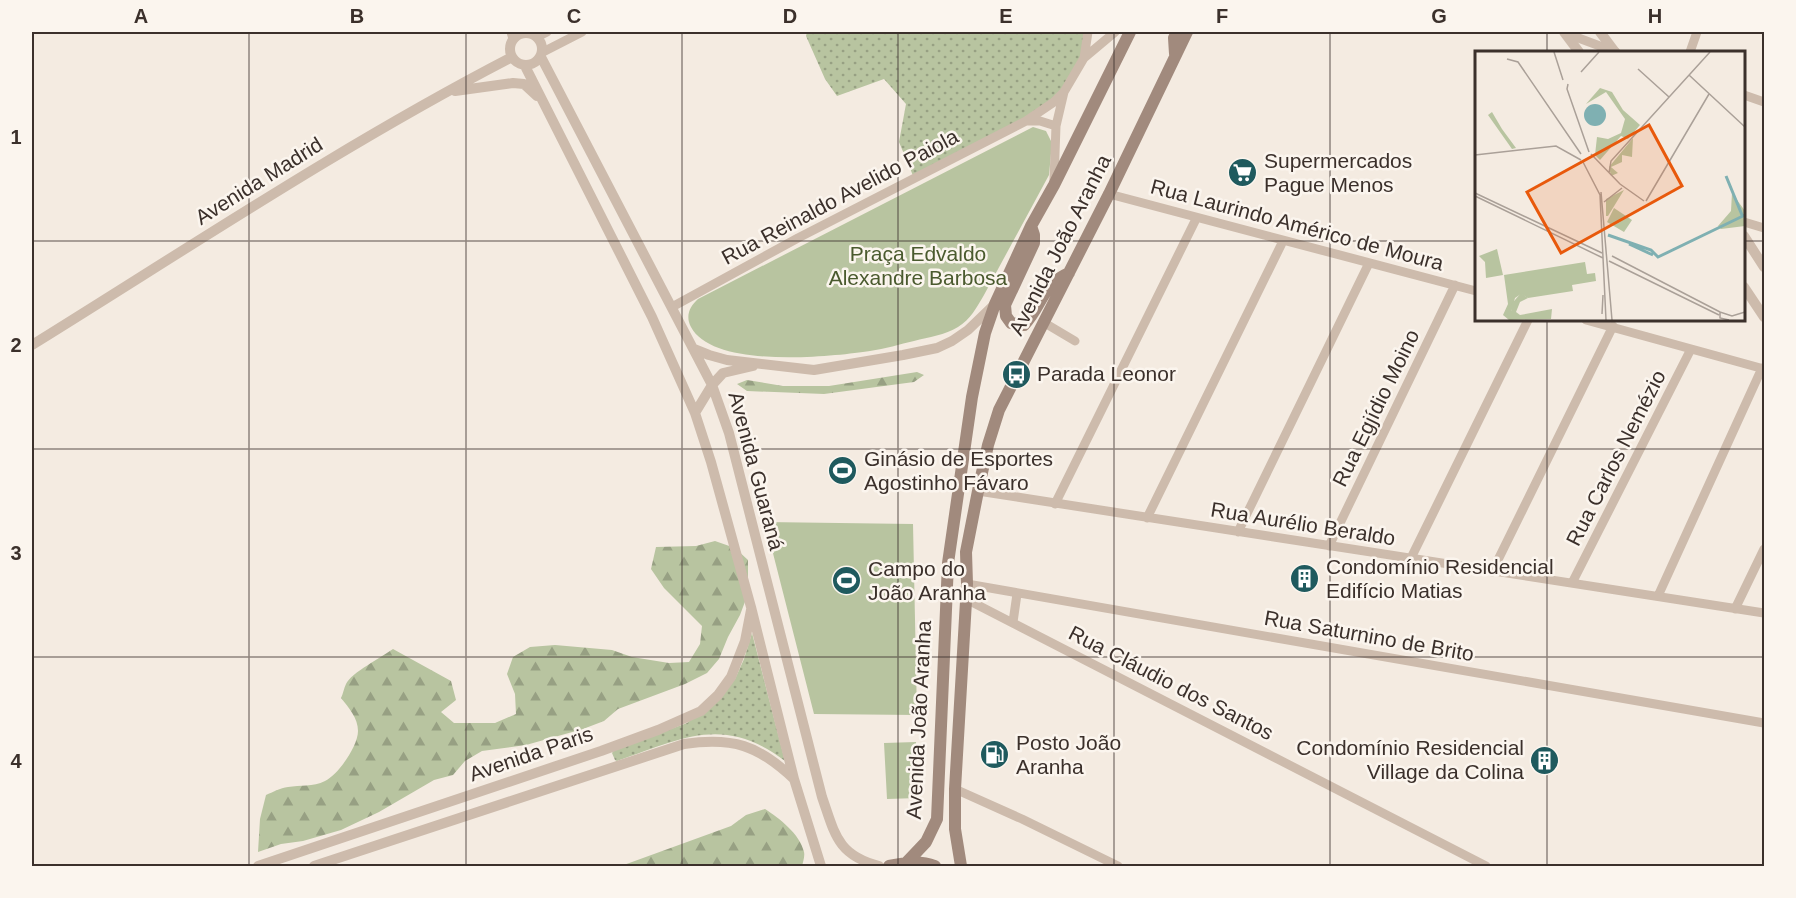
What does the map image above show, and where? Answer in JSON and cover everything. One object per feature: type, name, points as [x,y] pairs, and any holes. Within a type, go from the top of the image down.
[{"type":"main road","name":"Avenida João Aranha","points":[[907,862],[926,842],[937,819],[943,631],[950,544],[974,386],[985,333],[995,304],[1031,226],[1054,185],[1130,32]]},
{"type":"main road","points":[[1175,55],[1174,38],[1177,32]]},
{"type":"main road","name":"Avenida João Aranha","points":[[961,867],[956,839],[955,789],[967,584],[966,552],[988,445],[999,410],[1070,273],[1187,32]]},
{"type":"main road","points":[[1031,226],[1034,243],[1005,305],[1006,316],[1011,323],[1024,325],[1031,318],[1047,287],[1059,277],[1070,273]]},
{"type":"main road","points":[[889,867],[907,862],[935,867]]},
{"type":"street","points":[[542,54],[542,44],[536,33],[512,35],[510,51],[512,57],[525,66],[534,64],[542,54],[582,32]]},
{"type":"street","points":[[1084,58],[1088,32]]},
{"type":"street","points":[[1054,185],[1056,126],[1064,92],[1084,58],[1114,32]]},
{"type":"street","points":[[1563,32],[1612,51]]},
{"type":"street","points":[[1563,32],[1578,51]]},
{"type":"street","points":[[1600,32],[1614,51]]},
{"type":"street","points":[[1690,51],[1697,32]]},
{"type":"street","name":"Avenida Guaraná","points":[[542,54],[712,385],[729,433],[819,787],[833,830],[844,850],[865,863],[879,867]]},
{"type":"street","name":"Avenida Madrid","points":[[32,345],[333,158],[441,94],[512,57]]},
{"type":"street","name":"Avenida Guaraná","points":[[525,66],[652,317],[694,413],[711,462],[751,607],[794,779],[821,867]]},
{"type":"street","points":[[441,94],[513,83],[524,84],[533,92],[550,116]]},
{"type":"street","name":"Rua Reinaldo Avelido Paiola","points":[[672,307],[798,238],[1026,121],[1054,102],[1064,92]]},
{"type":"street","points":[[1745,96],[1764,102]]},
{"type":"street","points":[[1026,121],[1040,121],[1056,126]]},
{"type":"street","name":"Rua Laurindo Américo de Moura","points":[[1109,194],[1196,219],[1475,291]]},
{"type":"street","points":[[1055,504],[1196,219]]},
{"type":"street","points":[[1745,223],[1764,228]]},
{"type":"street","points":[[1745,239],[1764,266]]},
{"type":"street","points":[[1147,518],[1283,241]]},
{"type":"street","points":[[1764,251],[1764,266]]},
{"type":"street","points":[[1238,532],[1369,263]]},
{"type":"street","name":"Rua Egjídio Moino","points":[[1329,546],[1455,285]]},
{"type":"street","points":[[1745,289],[1764,317]]},
{"type":"street","points":[[694,349],[727,360],[814,370],[937,348],[968,330],[995,304]]},
{"type":"street","points":[[1411,558],[1528,321]]},
{"type":"street","points":[[1590,321],[1764,368],[1658,596]]},
{"type":"street","points":[[1043,322],[1075,341]]},
{"type":"street","points":[[1492,572],[1613,326]]},
{"type":"street","name":"Rua Carlos Nemézio","points":[[1572,583],[1691,349]]},
{"type":"street","points":[[694,413],[712,385],[723,373],[762,364]]},
{"type":"street","name":"Rua Aurélio Beraldo","points":[[978,491],[1764,613]]},
{"type":"street","points":[[1735,609],[1764,549]]},
{"type":"street","name":"Rua Saturnino de Brito","points":[[967,584],[1764,723]]},
{"type":"street","points":[[1013,622],[1017,594]]},
{"type":"street","name":"Rua Cláudio dos Santos","points":[[966,599],[1486,867]]},
{"type":"street","name":"Avenida Paris","points":[[258,867],[601,751],[701,711],[718,695],[731,677],[745,641],[751,607]]},
{"type":"street","name":"Avenida Paris","points":[[314,867],[684,744],[709,740],[737,743],[766,756],[794,779]]},
{"type":"street","points":[[955,789],[1022,819],[1118,867]]},
{"type":"green space","points":[[807,32],[1087,32],[1084,58],[1064,92],[1037,113],[914,178],[899,142],[906,104],[884,79],[837,96],[825,79],[806,36]]},
{"type":"green space","name":"Praça Edvaldo Alexandre Barbosa","points":[[1033,127],[1046,131],[1052,143],[1049,175],[979,304],[970,317],[958,327],[937,336],[876,350],[828,356],[774,357],[747,355],[723,349],[703,340],[691,327],[688,319],[689,312],[698,299]]},
{"type":"green space","points":[[917,372],[924,375],[914,382],[824,394],[747,391],[737,384],[747,380],[783,386],[829,386]]},
{"type":"green space","name":"Campo do João Aranha","points":[[765,522],[913,524],[917,715],[814,714]]},
{"type":"green space","points":[[715,541],[735,548],[748,560],[748,580],[746,599],[740,615],[719,659],[707,673],[685,684],[618,709],[604,721],[583,729],[526,745],[482,751],[465,761],[453,775],[434,780],[379,812],[341,830],[303,841],[281,844],[258,852],[260,819],[266,795],[285,788],[325,781],[336,773],[351,752],[357,737],[358,726],[341,698],[349,680],[367,665],[393,649],[451,681],[456,700],[441,712],[454,723],[495,723],[516,714],[515,694],[507,674],[513,657],[530,647],[555,645],[612,650],[632,657],[669,663],[689,662],[700,644],[702,626],[664,588],[651,569],[656,547],[696,546]]},
{"type":"green space","points":[[752,633],[785,761],[763,747],[742,738],[722,735],[702,735],[682,739],[615,760],[612,753],[614,750],[687,723],[735,679]]},
{"type":"green space","points":[[916,742],[918,798],[887,799],[884,743]]},
{"type":"green space","points":[[765,809],[794,833],[802,845],[804,859],[802,866],[621,866],[731,826],[746,815]]},
{"type":"place","name":"Supermercados Pague Menos","points":[[1243,173]]},
{"type":"place","name":"Parada Leonor","points":[[1016,374]]},
{"type":"place","name":"Ginásio de Esportes Agostinho Fávaro","points":[[843,471]]},
{"type":"place","name":"Condomínio Residencial Edifício Matias","points":[[1305,579]]},
{"type":"place","name":"Campo do João Aranha","points":[[847,581]]},
{"type":"place","name":"Posto João Aranha","points":[[995,755]]},
{"type":"place","name":"Condomínio Residencial Village da Colina","points":[[1545,760]]}]
